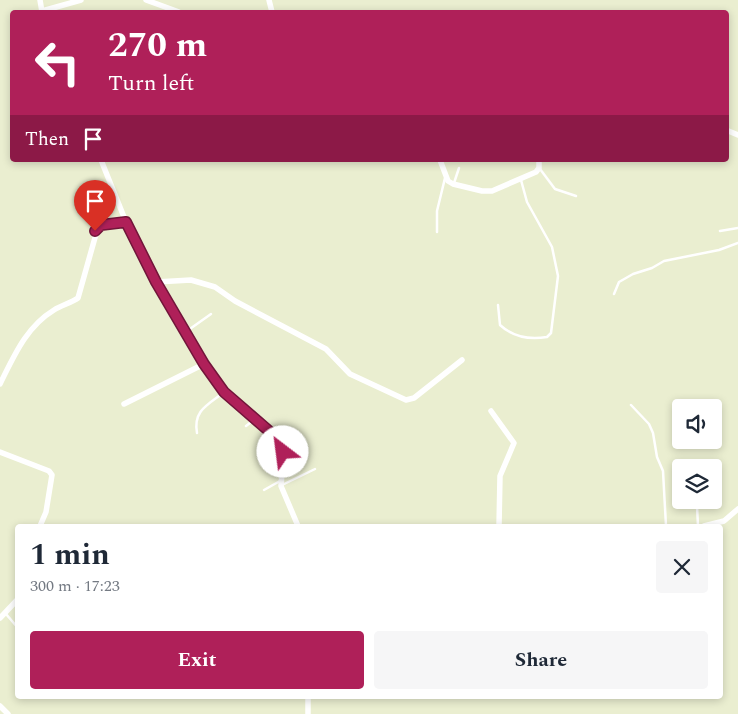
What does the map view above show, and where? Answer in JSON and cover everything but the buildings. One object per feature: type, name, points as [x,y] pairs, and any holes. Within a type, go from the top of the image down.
[{"type":"street","points":[[48,10],[81,0]]},
{"type":"street","points":[[146,0],[174,10]]},
{"type":"street","points":[[102,162],[126,222],[156,282],[204,364],[224,392],[277,438],[283,452],[281,483],[297,524]]},
{"type":"street","points":[[441,162],[445,176],[454,184],[487,192],[521,178],[539,168],[539,162]]},
{"type":"street","points":[[0,384],[20,344],[32,328],[51,311],[78,298],[98,227],[126,222]]},
{"type":"street","points":[[156,282],[191,280],[215,287],[235,301],[326,349],[350,374],[406,400],[414,398],[462,360]]},
{"type":"street","points":[[124,404],[204,364]]},
{"type":"street","points":[[491,411],[514,443],[500,476],[499,524]]},
{"type":"street","points":[[0,452],[49,471],[52,475],[53,480],[46,512],[41,524]]},
{"type":"street","points":[[712,524],[724,521],[738,509]]},
{"type":"street","points":[[0,618],[15,602]]},
{"type":"street","points":[[308,699],[308,714]]},
{"type":"street","points":[[0,706],[8,714]]},
{"type":"lane","points":[[454,184],[459,168]]},
{"type":"lane","points":[[539,168],[555,189],[576,196]]},
{"type":"lane","points":[[436,232],[436,211],[445,176]]},
{"type":"lane","points":[[498,305],[500,325],[509,333],[529,338],[547,337],[550,333],[558,276],[552,247],[527,202],[521,178]]},
{"type":"lane","points":[[720,231],[738,228]]},
{"type":"lane","points":[[614,294],[619,282],[664,261],[719,250],[738,242]]},
{"type":"lane","points":[[186,332],[211,314]]},
{"type":"lane","points":[[198,433],[196,419],[200,410],[224,392]]},
{"type":"lane","points":[[631,405],[649,424],[653,433],[656,457],[663,471],[666,524]]},
{"type":"lane","points":[[246,426],[256,418]]},
{"type":"lane","points":[[277,438],[287,441],[293,438]]},
{"type":"lane","points":[[264,490],[315,469]]},
{"type":"lane","points":[[697,509],[698,524]]},
{"type":"lane","points":[[5,612],[15,624]]},
{"type":"route","points":[[95,231],[101,225],[126,222],[156,282],[204,364],[224,392],[270,430],[277,438],[283,452]]}]
